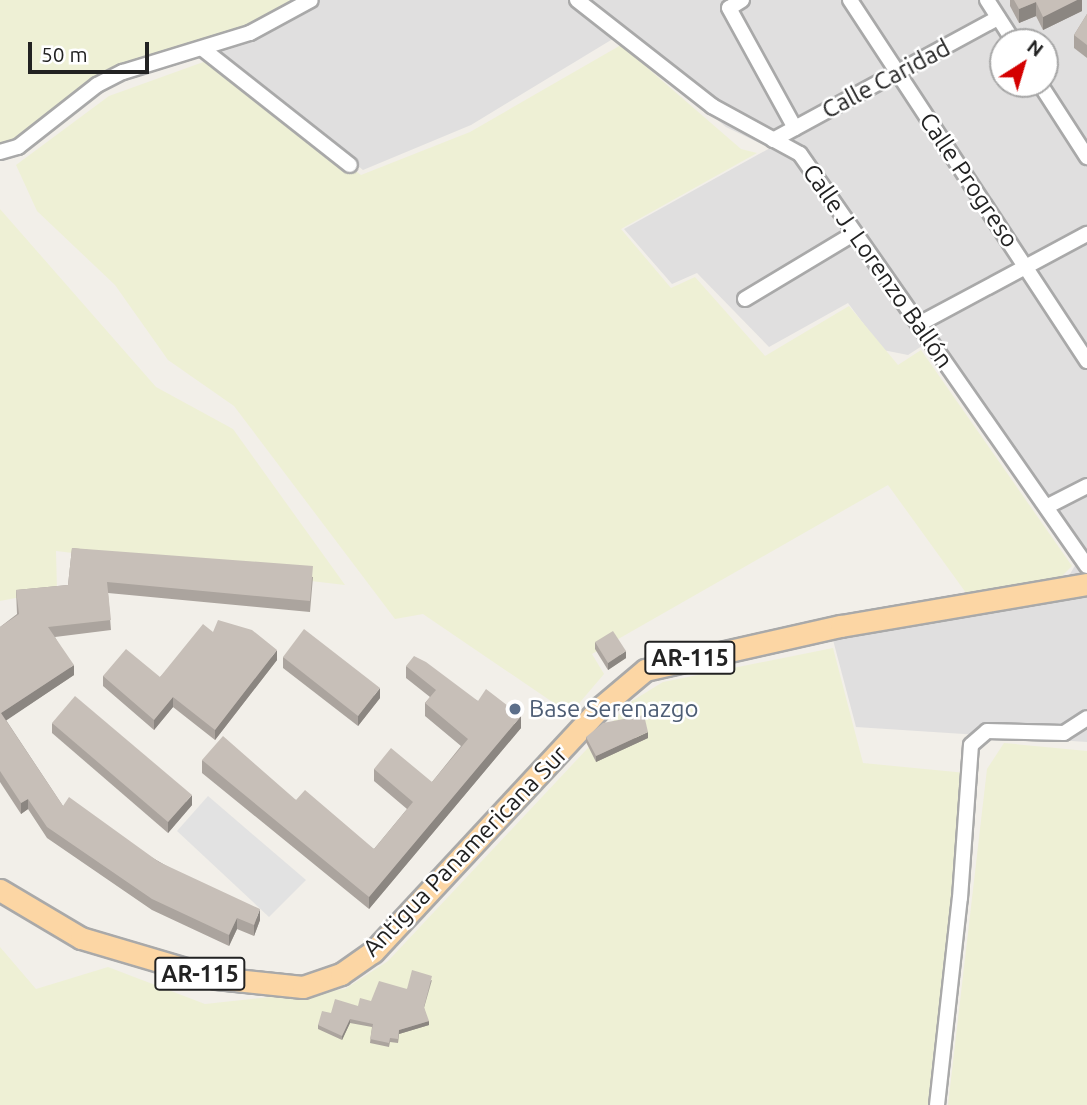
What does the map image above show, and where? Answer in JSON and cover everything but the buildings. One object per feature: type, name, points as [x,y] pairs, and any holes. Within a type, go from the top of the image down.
[{"type":"main road","name":"Antigua Panamericana Sur","points":[[0,890],[81,938],[216,978],[303,987],[341,974],[373,952],[592,717],[645,670],[841,626],[1087,584]]},
{"type":"street","points":[[3,152],[97,85],[123,72],[250,33],[311,0]]},
{"type":"street","name":"Calle J. Lorenzo Ballón","points":[[578,0],[712,106],[800,154],[1048,506],[1087,566]]},
{"type":"street","points":[[742,0],[729,8],[795,128]]},
{"type":"street","name":"Calle Progreso","points":[[850,0],[1028,266],[1087,361]]},
{"type":"street","points":[[986,0],[1005,28]]},
{"type":"street","name":"Calle Caridad","points":[[773,140],[998,18]]},
{"type":"street","points":[[203,49],[350,165]]},
{"type":"street","points":[[1049,98],[1087,157]]},
{"type":"street","points":[[746,299],[855,233]]},
{"type":"street","points":[[919,324],[1087,234]]},
{"type":"street","points":[[1048,506],[1087,485]]},
{"type":"street","points":[[937,1105],[960,898],[971,746],[987,731],[1064,733],[1087,718]]},
{"type":"shaded area","points":[[302,0],[1087,0],[1087,742],[856,727],[828,621],[1067,579],[1076,564],[925,344],[908,355],[883,350],[848,303],[769,347],[697,273],[672,284],[624,229],[770,148],[726,127],[616,37],[471,125],[363,170],[214,50]]},
{"type":"shaded area","points":[[208,796],[306,880],[269,917],[177,831]]},
{"type":"green space","points":[[0,0],[294,0],[236,32],[92,84],[16,147],[0,145]]},
{"type":"green space","points":[[621,45],[741,149],[757,153],[621,229],[671,288],[695,277],[765,356],[849,306],[898,365],[921,350],[1072,566],[1062,576],[969,597],[888,485],[592,654],[604,674],[570,714],[423,614],[395,619],[234,406],[168,360],[115,285],[37,211],[16,165],[109,96],[209,60],[361,175],[470,132]]},
{"type":"green space","points":[[0,209],[156,387],[233,429],[345,585],[56,551],[57,590],[0,601]]},
{"type":"green space","points":[[833,648],[863,763],[966,773],[928,1105],[0,1105],[0,947],[36,989],[108,967],[205,1004],[345,989],[388,961],[632,701],[663,682]]},
{"type":"green space","points":[[1004,743],[1087,751],[1087,1105],[948,1105],[987,769]]},
{"type":"place","name":"Base Serenazgo","points":[[515,709]]}]
